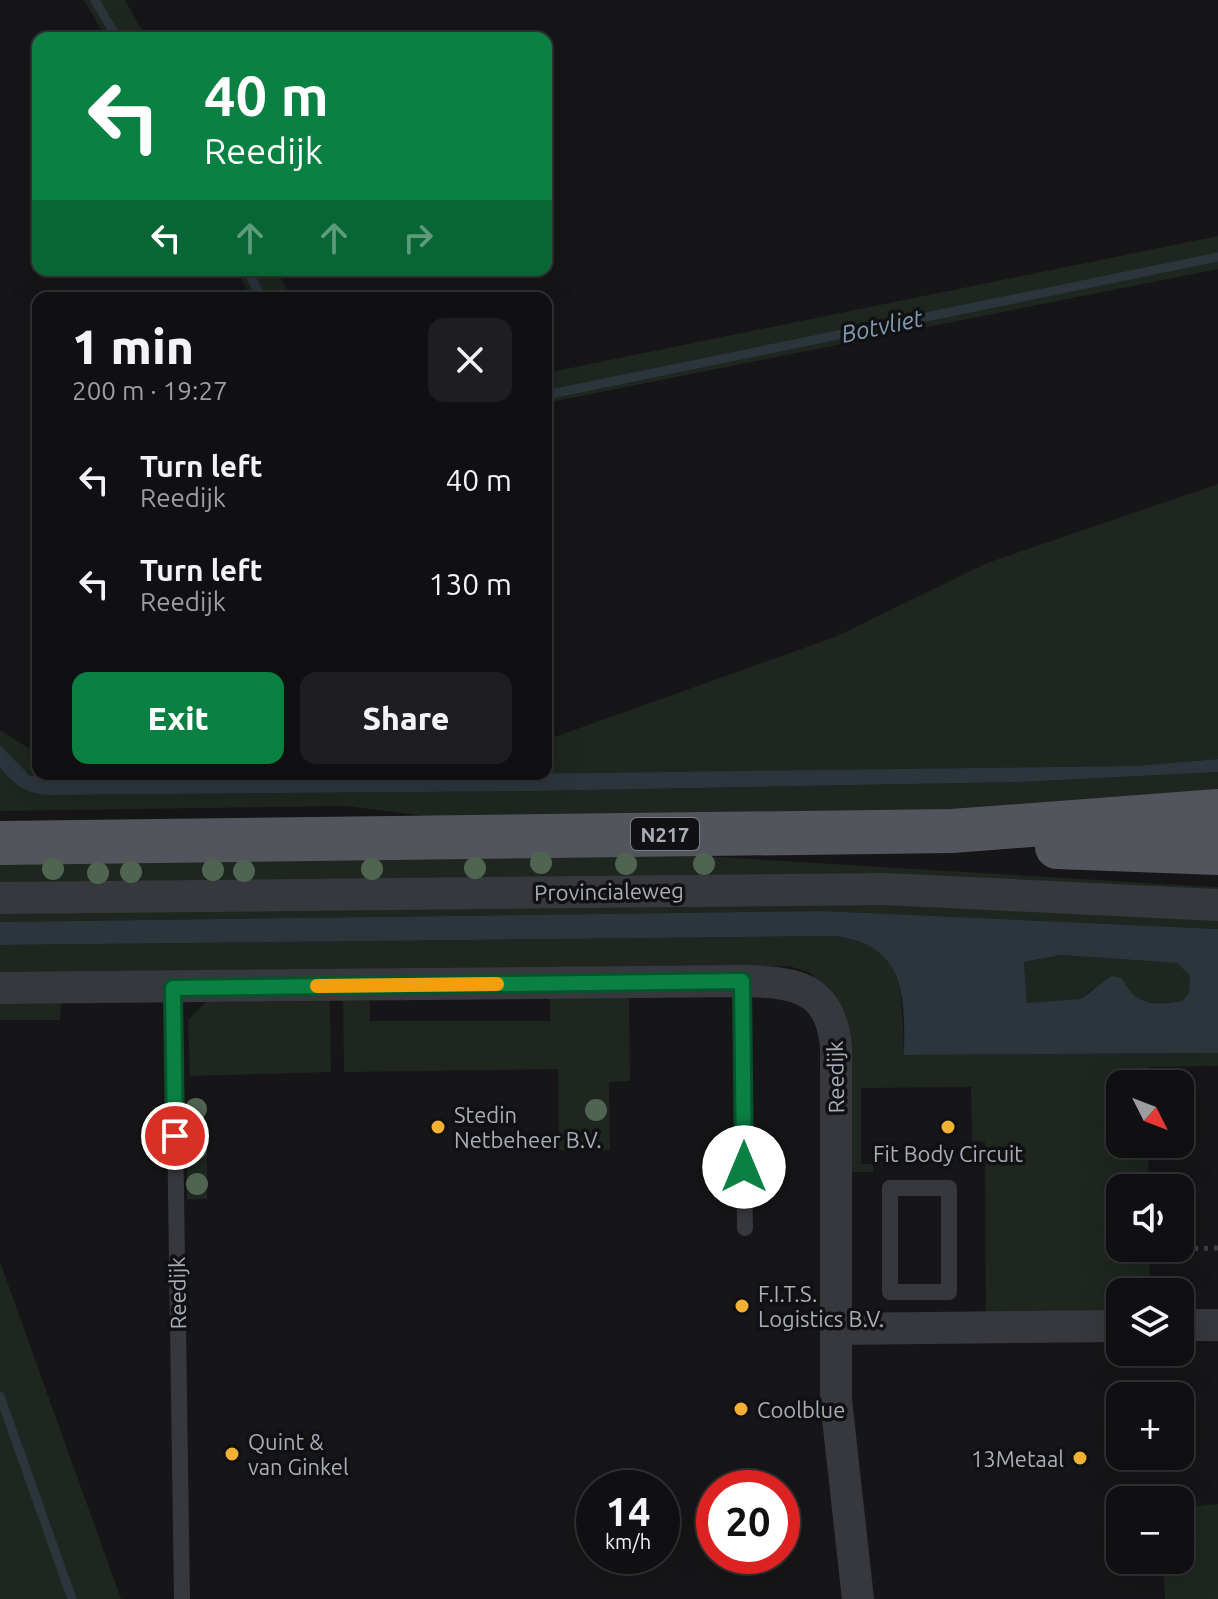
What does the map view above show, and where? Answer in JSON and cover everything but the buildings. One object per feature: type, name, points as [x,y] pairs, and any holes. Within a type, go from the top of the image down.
[{"type":"main road","name":"N217","points":[[0,843],[952,831],[1218,811]]},
{"type":"main road","name":"N217","points":[[952,831],[1030,846],[1218,853]]},
{"type":"street","name":"Provincialeweg","points":[[0,898],[886,889],[1218,905]]},
{"type":"street","name":"Reedijk","points":[[0,988],[742,981],[781,982],[801,988],[817,999],[832,1023],[836,1062],[839,1434],[858,1599]]},
{"type":"street","points":[[836,1329],[949,1310],[1106,1325]]},
{"type":"street","points":[[1194,1325],[1218,1325]]},
{"type":"lane","points":[[742,981],[745,1228]]},
{"type":"lane","name":"Reedijk","points":[[173,988],[182,1599]]},
{"type":"lane","points":[[890,1188],[949,1188],[949,1310],[890,1292],[890,1188]]},
{"type":"path","points":[[1194,1249],[1218,1248]]},
{"type":"shaded area","points":[[84,0],[125,0],[143,32],[103,32]]},
{"type":"shaded area","points":[[1218,236],[1218,269],[552,402],[552,372]]},
{"type":"shaded area","points":[[239,276],[279,276],[289,292],[249,292]]},
{"type":"shaded area","points":[[1218,484],[1218,759],[1134,766],[552,775],[552,738],[835,637],[987,563]]},
{"type":"shaded area","points":[[0,730],[32,750],[32,776],[25,772],[0,745]]},
{"type":"shaded area","points":[[0,745],[32,776],[32,780],[552,780],[552,774],[1134,766],[1218,759],[1218,772],[1021,782],[534,791],[49,795],[16,784],[0,768]]},
{"type":"shaded area","points":[[0,768],[22,787],[49,795],[534,791],[1021,782],[1218,772],[1218,796],[1012,811],[441,818],[345,806],[0,811]]},
{"type":"shaded area","points":[[653,853],[1218,887],[1218,894],[0,885],[0,861]]},
{"type":"shaded area","points":[[842,896],[1218,915],[1218,929],[824,911],[0,922],[0,909]]},
{"type":"shaded area","points":[[824,911],[1218,929],[1218,1053],[904,1055],[901,993],[888,962],[858,941],[834,936],[0,945],[0,922]],"holes":[[[1061,955],[1177,963],[1190,976],[1189,993],[1182,1001],[1146,1002],[1133,994],[1122,978],[1111,976],[1081,999],[1027,1003],[1024,962]]]},
{"type":"shaded area","points":[[834,936],[877,950],[889,962],[901,994],[904,1055],[1218,1053],[1218,1066],[1106,1070],[1106,1158],[1148,1158],[1149,1174],[1106,1174],[1106,1262],[1149,1262],[1150,1278],[1106,1278],[1106,1312],[986,1314],[985,1142],[972,1141],[971,1087],[861,1088],[861,1164],[873,1164],[873,1172],[851,1172],[830,991],[808,972],[789,966],[0,975],[0,945]]},
{"type":"shaded area","points":[[1061,955],[1177,963],[1190,976],[1189,993],[1182,1001],[1148,1002],[1134,996],[1125,984],[1092,989],[1081,999],[1069,1002],[1027,1003],[1024,962]]},
{"type":"shaded area","points":[[629,996],[630,1081],[609,1082],[610,1150],[559,1150],[558,1069],[344,1072],[343,1000],[370,1001],[370,1021],[550,1021],[550,997]]},
{"type":"shaded area","points":[[330,1001],[331,1072],[190,1076],[188,1020],[206,1002]]},
{"type":"shaded area","points":[[61,1002],[60,1020],[0,1020],[0,1004]]},
{"type":"shaded area","points":[[187,1139],[207,1139],[207,1199],[187,1199]]},
{"type":"shaded area","points":[[0,1262],[121,1599],[0,1599]]},
{"type":"shaded area","points":[[1218,1504],[1218,1599],[1165,1599],[1164,1574],[1194,1574],[1194,1507]]},
{"type":"waterway","points":[[95,0],[114,32]]},
{"type":"waterway","name":"Botvliet","points":[[552,394],[1218,257]]},
{"type":"waterway","points":[[250,276],[259,292]]},
{"type":"waterway","points":[[0,1396],[72,1599]]},
{"type":"slow traffic","points":[[317,986],[497,984]]},
{"type":"place","name":"Stedin Netbeheer B.V.","points":[[438,1127]]},
{"type":"place","name":"Fit Body Circuit","points":[[948,1127]]},
{"type":"place","name":"F.I.T.S. Logistics B.V.","points":[[742,1306]]},
{"type":"place","name":"Coolblue","points":[[741,1409]]},
{"type":"place","name":"Quint & van Ginkel","points":[[232,1454]]},
{"type":"place","name":"13Metaal","points":[[1080,1458]]},
{"type":"route","points":[[175,1136],[173,988],[742,981],[744,1167]]}]
